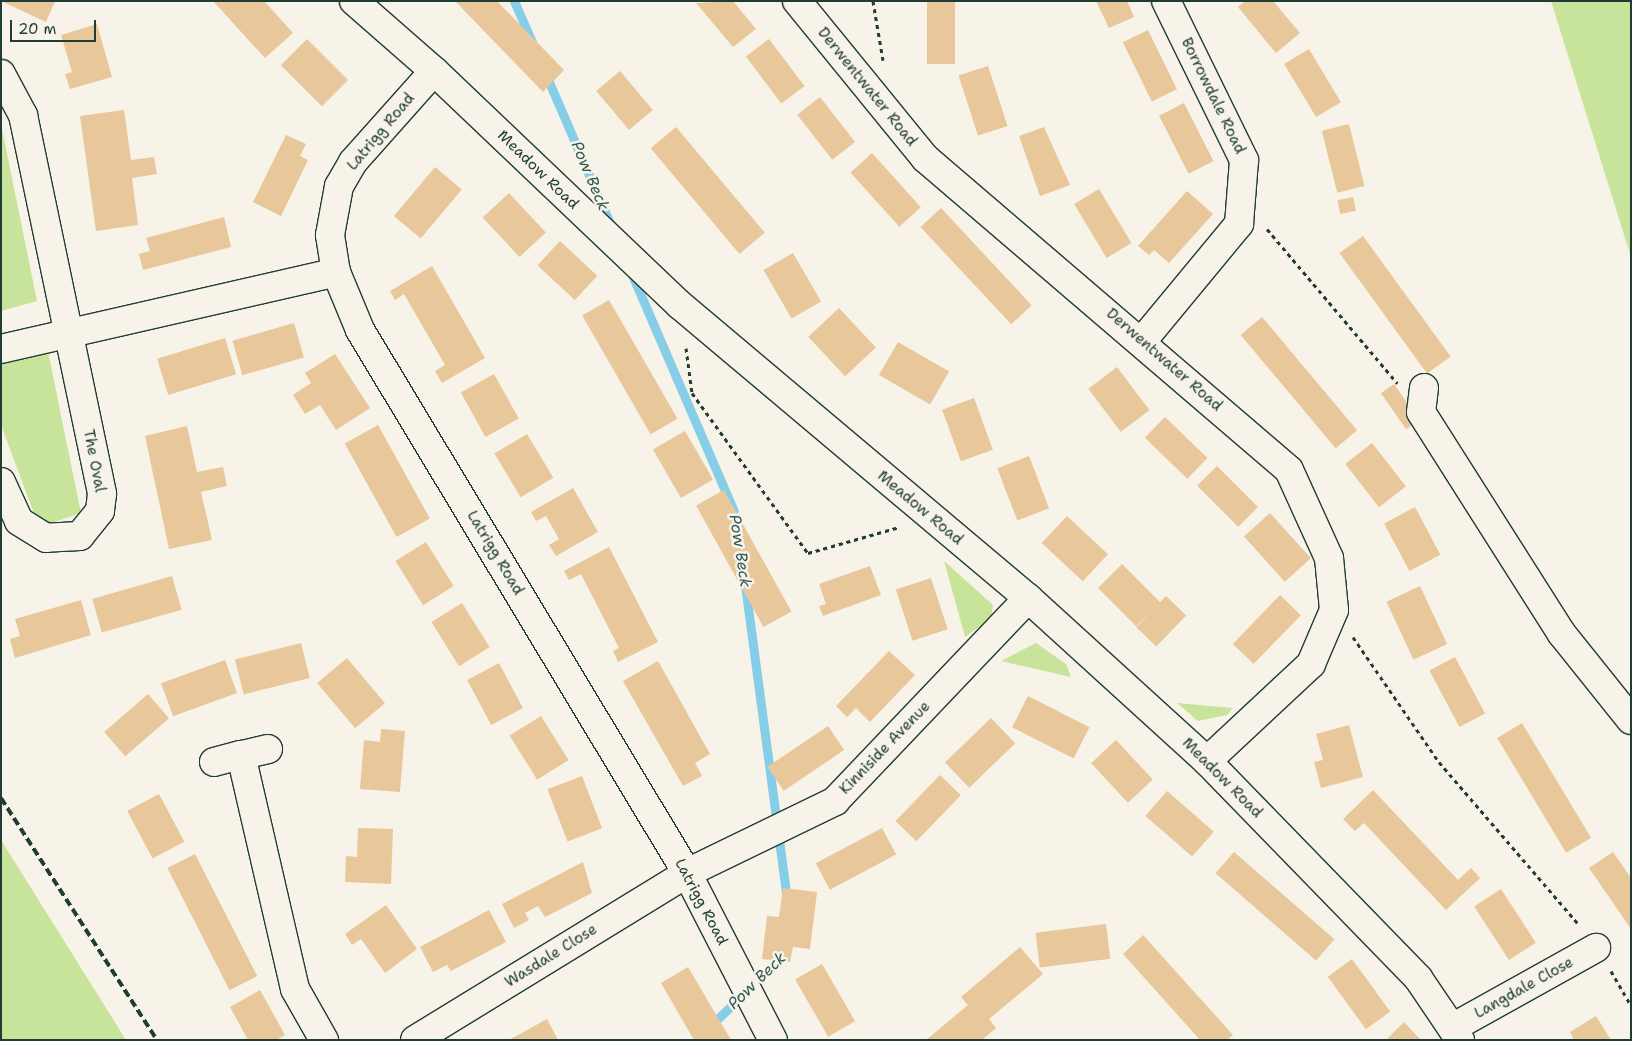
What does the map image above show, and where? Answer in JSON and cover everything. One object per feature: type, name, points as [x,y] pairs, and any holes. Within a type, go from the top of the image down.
[{"type":"street","name":"Meadow Road","points":[[354,1],[434,71],[680,305],[1028,598],[1207,761],[1418,978],[1456,1034]]},
{"type":"street","name":"Derwentwater Road","points":[[797,1],[925,158],[1143,340],[1289,470],[1329,558],[1334,610],[1310,664],[1207,761]]},
{"type":"street","name":"Borrowdale Road","points":[[1166,1],[1244,160],[1240,219]]},
{"type":"street","name":"Latrigg Road","points":[[434,71],[353,162],[339,186],[330,235],[336,272],[360,330],[687,873],[773,1040]]},
{"type":"street","name":"The Oval","points":[[1,74],[23,115],[102,494],[100,511],[80,536],[46,538],[18,521],[1,482]]},
{"type":"street","points":[[1143,340],[1240,219]]},
{"type":"street","points":[[1,349],[68,330],[336,272]]},
{"type":"street","points":[[1423,400],[1562,634],[1631,720]]},
{"type":"street","name":"Kinniside Avenue","points":[[687,873],[835,801],[1028,598]]},
{"type":"street","points":[[214,762],[268,749]]},
{"type":"street","points":[[242,756],[295,989],[324,1040]]},
{"type":"street","name":"Wasdale Close","points":[[415,1040],[687,873]]},
{"type":"street","name":"Langdale Close","points":[[1456,1034],[1596,948]]},
{"type":"path","points":[[1240,219],[1267,229],[1423,400]]},
{"type":"path","points":[[680,305],[692,393],[808,553],[931,518]]},
{"type":"path","points":[[1334,610],[1439,762],[1552,889],[1596,948],[1631,1005]]},
{"type":"green space","points":[[1551,1],[1631,1],[1631,257]]},
{"type":"green space","points":[[1,124],[37,301],[1,311]]},
{"type":"green space","points":[[45,337],[81,513],[39,527],[1,425],[1,355]]},
{"type":"green space","points":[[944,561],[993,605],[991,618],[965,637]]},
{"type":"green space","points":[[1036,643],[1066,664],[1071,677],[1001,661]]},
{"type":"green space","points":[[1177,703],[1233,708],[1227,715],[1198,721]]},
{"type":"green space","points":[[1,840],[126,1040],[1,1039]]},
{"type":"building","points":[[1,1],[55,1],[46,22]]},
{"type":"building","points":[[213,1],[264,1],[293,33],[265,58]]},
{"type":"building","points":[[455,1],[497,1],[564,70],[543,92]]},
{"type":"building","points":[[733,1],[756,29],[733,47],[696,3]]},
{"type":"building","points":[[927,1],[955,1],[955,64],[927,64]]},
{"type":"building","points":[[1096,1],[1127,1],[1134,17],[1109,28]]},
{"type":"building","points":[[1245,1],[1273,1],[1300,33],[1276,53],[1238,7]]},
{"type":"building","points":[[97,24],[112,77],[70,89],[65,74],[72,72],[61,35]]},
{"type":"building","points":[[1148,30],[1177,89],[1152,102],[1123,42]]},
{"type":"building","points":[[307,39],[348,80],[322,106],[281,65]]},
{"type":"building","points":[[769,39],[805,86],[781,104],[746,56]]},
{"type":"building","points":[[1309,49],[1341,102],[1316,117],[1284,64]]},
{"type":"building","points":[[988,66],[1007,126],[978,135],[959,76]]},
{"type":"building","points":[[620,71],[653,110],[629,130],[596,91]]},
{"type":"building","points":[[820,97],[855,142],[832,160],[797,115]]},
{"type":"building","points":[[1184,103],[1214,161],[1189,174],[1159,116]]},
{"type":"building","points":[[124,110],[131,160],[154,157],[157,174],[132,178],[138,225],[96,231],[80,116]]},
{"type":"building","points":[[1349,124],[1364,186],[1337,193],[1322,131]]},
{"type":"building","points":[[676,127],[765,233],[739,254],[651,148]]},
{"type":"building","points":[[1044,127],[1070,185],[1040,196],[1019,136]]},
{"type":"building","points":[[286,135],[306,144],[300,156],[308,160],[281,216],[253,202]]},
{"type":"building","points":[[872,153],[921,207],[899,227],[850,172]]},
{"type":"building","points":[[435,167],[462,189],[421,239],[394,216]]},
{"type":"building","points":[[1099,189],[1131,243],[1107,258],[1074,204]]},
{"type":"building","points":[[1187,191],[1213,214],[1169,263],[1154,250],[1149,255],[1138,246]]},
{"type":"building","points":[[509,193],[546,232],[519,257],[483,218]]},
{"type":"building","points":[[1353,197],[1356,211],[1340,214],[1337,200]]},
{"type":"building","points":[[941,208],[1032,305],[1011,324],[921,227]]},
{"type":"building","points":[[224,217],[231,247],[143,270],[139,254],[150,251],[146,238]]},
{"type":"building","points":[[1363,236],[1451,357],[1427,374],[1340,253]]},
{"type":"building","points":[[560,241],[597,276],[575,300],[537,265]]},
{"type":"building","points":[[793,253],[821,301],[792,318],[764,270]]},
{"type":"building","points":[[432,266],[485,358],[442,383],[435,371],[445,365],[404,294],[395,300],[390,291]]},
{"type":"building","points":[[609,300],[678,419],[651,434],[582,316]]},
{"type":"building","points":[[839,308],[876,347],[845,376],[808,337]]},
{"type":"building","points":[[1262,317],[1357,430],[1336,448],[1241,335]]},
{"type":"building","points":[[294,323],[304,358],[242,375],[232,341]]},
{"type":"building","points":[[225,338],[236,374],[168,395],[157,359]]},
{"type":"building","points":[[898,342],[949,371],[930,404],[879,375]]},
{"type":"building","points":[[335,354],[370,408],[336,430],[320,405],[305,414],[293,395],[311,383],[305,373]]},
{"type":"building","points":[[1117,367],[1149,410],[1121,432],[1088,389]]},
{"type":"building","points":[[494,374],[519,419],[485,437],[461,392]]},
{"type":"building","points":[[1394,384],[1419,420],[1406,429],[1381,393]]},
{"type":"building","points":[[974,398],[993,450],[961,461],[942,410]]},
{"type":"building","points":[[1165,417],[1207,458],[1187,479],[1145,438]]},
{"type":"building","points":[[378,425],[430,519],[397,537],[345,443]]},
{"type":"building","points":[[187,426],[197,472],[223,467],[227,486],[201,492],[212,540],[169,549],[145,436]]},
{"type":"building","points":[[685,431],[713,479],[681,498],[653,450]]},
{"type":"building","points":[[527,434],[553,478],[521,497],[494,454]]},
{"type":"building","points":[[1372,443],[1406,486],[1379,507],[1345,464]]},
{"type":"building","points":[[1029,456],[1049,508],[1017,520],[997,468]]},
{"type":"building","points":[[1217,466],[1258,507],[1238,527],[1197,486]]},
{"type":"building","points":[[573,488],[598,532],[556,556],[549,545],[559,539],[546,516],[536,521],[531,512]]},
{"type":"building","points":[[724,490],[791,612],[763,627],[696,506]]},
{"type":"building","points":[[1415,507],[1440,555],[1409,571],[1384,523]]},
{"type":"building","points":[[1270,513],[1311,558],[1285,582],[1244,536]]},
{"type":"building","points":[[1067,516],[1108,554],[1083,581],[1042,543]]},
{"type":"building","points":[[426,542],[454,586],[423,605],[395,561]]},
{"type":"building","points":[[609,547],[658,642],[618,662],[613,651],[619,648],[581,574],[569,580],[564,571]]},
{"type":"building","points":[[1122,564],[1160,602],[1136,626],[1098,588]]},
{"type":"building","points":[[870,566],[881,595],[823,616],[819,606],[826,604],[819,584]]},
{"type":"building","points":[[172,576],[182,610],[102,633],[92,599]]},
{"type":"building","points":[[931,578],[948,629],[912,641],[896,589]]},
{"type":"building","points":[[1420,586],[1447,644],[1414,660],[1386,602]]},
{"type":"building","points":[[1280,595],[1301,615],[1254,664],[1233,644]]},
{"type":"building","points":[[1166,596],[1186,615],[1156,646],[1136,627]]},
{"type":"building","points":[[81,600],[91,635],[15,658],[10,639],[20,636],[15,619]]},
{"type":"building","points":[[462,603],[490,647],[459,666],[431,622]]},
{"type":"building","points":[[301,643],[310,678],[244,694],[235,659]]},
{"type":"building","points":[[889,651],[915,675],[870,722],[856,708],[847,717],[836,706]]},
{"type":"building","points":[[1455,657],[1485,714],[1459,727],[1429,671]]},
{"type":"building","points":[[347,658],[385,703],[355,728],[317,683]]},
{"type":"building","points":[[225,660],[237,693],[173,716],[161,683]]},
{"type":"building","points":[[658,661],[710,754],[695,763],[702,776],[683,786],[623,681]]},
{"type":"building","points":[[499,663],[523,708],[491,725],[467,680]]},
{"type":"building","points":[[148,694],[169,718],[125,756],[104,732]]},
{"type":"building","points":[[1028,696],[1089,727],[1074,759],[1012,727]]},
{"type":"building","points":[[541,716],[569,760],[537,780],[510,736]]},
{"type":"building","points":[[991,718],[1015,743],[969,788],[945,762]]},
{"type":"building","points":[[1522,723],[1591,838],[1566,853],[1497,738]]},
{"type":"building","points":[[1349,725],[1363,777],[1321,788],[1314,762],[1323,760],[1316,734]]},
{"type":"building","points":[[828,726],[844,750],[784,791],[767,767]]},
{"type":"building","points":[[381,729],[405,731],[400,792],[360,789],[364,740],[380,742]]},
{"type":"building","points":[[1116,740],[1153,779],[1128,803],[1091,763]]},
{"type":"building","points":[[940,775],[961,795],[916,841],[896,821]]},
{"type":"building","points":[[582,776],[602,828],[568,842],[547,789]]},
{"type":"building","points":[[1373,790],[1458,880],[1471,868],[1480,878],[1446,910],[1364,823],[1355,831],[1343,819]]},
{"type":"building","points":[[1167,791],[1214,832],[1192,857],[1145,816]]},
{"type":"building","points":[[159,794],[184,842],[153,859],[127,811]]},
{"type":"building","points":[[358,828],[393,829],[391,884],[345,882],[346,856],[357,857]]},
{"type":"building","points":[[882,828],[896,854],[830,890],[816,863]]},
{"type":"building","points":[[1234,852],[1334,939],[1316,960],[1216,873]]},
{"type":"building","points":[[1613,852],[1631,878],[1631,929],[1589,868]]},
{"type":"building","points":[[195,854],[257,976],[230,990],[167,868]]},
{"type":"building","points":[[583,862],[592,893],[545,917],[538,906],[525,913],[529,920],[514,928],[502,904]]},
{"type":"building","points":[[783,888],[817,892],[810,949],[793,947],[790,962],[762,959],[767,916],[779,917]]},
{"type":"building","points":[[1501,889],[1536,943],[1509,960],[1474,906]]},
{"type":"building","points":[[386,905],[417,949],[385,973],[361,939],[352,945],[345,934]]},
{"type":"building","points":[[489,910],[506,942],[451,971],[447,965],[433,972],[420,947]]},
{"type":"building","points":[[1106,924],[1110,959],[1040,967],[1036,933]]},
{"type":"building","points":[[1143,935],[1233,1035],[1227,1040],[1200,1040],[1123,954]]},
{"type":"building","points":[[1020,947],[1043,974],[989,1019],[996,1028],[982,1040],[926,1040],[968,1005],[961,997]]},
{"type":"building","points":[[1352,959],[1390,1012],[1366,1029],[1328,977]]},
{"type":"building","points":[[822,964],[855,1021],[828,1037],[795,980]]},
{"type":"building","points":[[688,967],[731,1040],[694,1040],[661,983]]},
{"type":"building","points":[[260,990],[285,1035],[276,1040],[248,1040],[230,1007]]},
{"type":"building","points":[[1596,1016],[1611,1040],[1574,1040],[1570,1032]]},
{"type":"building","points":[[547,1019],[558,1040],[509,1040]]},
{"type":"building","points":[[1404,1022],[1421,1040],[1386,1040]]},
{"type":"waterway","name":"Pow Beck","points":[[514,1],[532,42]]},
{"type":"waterway","name":"Pow Beck","points":[[546,75],[611,226]]},
{"type":"waterway","name":"Pow Beck","points":[[630,270],[734,511]]},
{"type":"waterway","name":"Pow Beck","points":[[745,585],[787,900]]},
{"type":"waterway","name":"Pow Beck","points":[[710,1026],[786,954]]},
{"type":"railway","points":[[1,798],[157,1040]]}]
